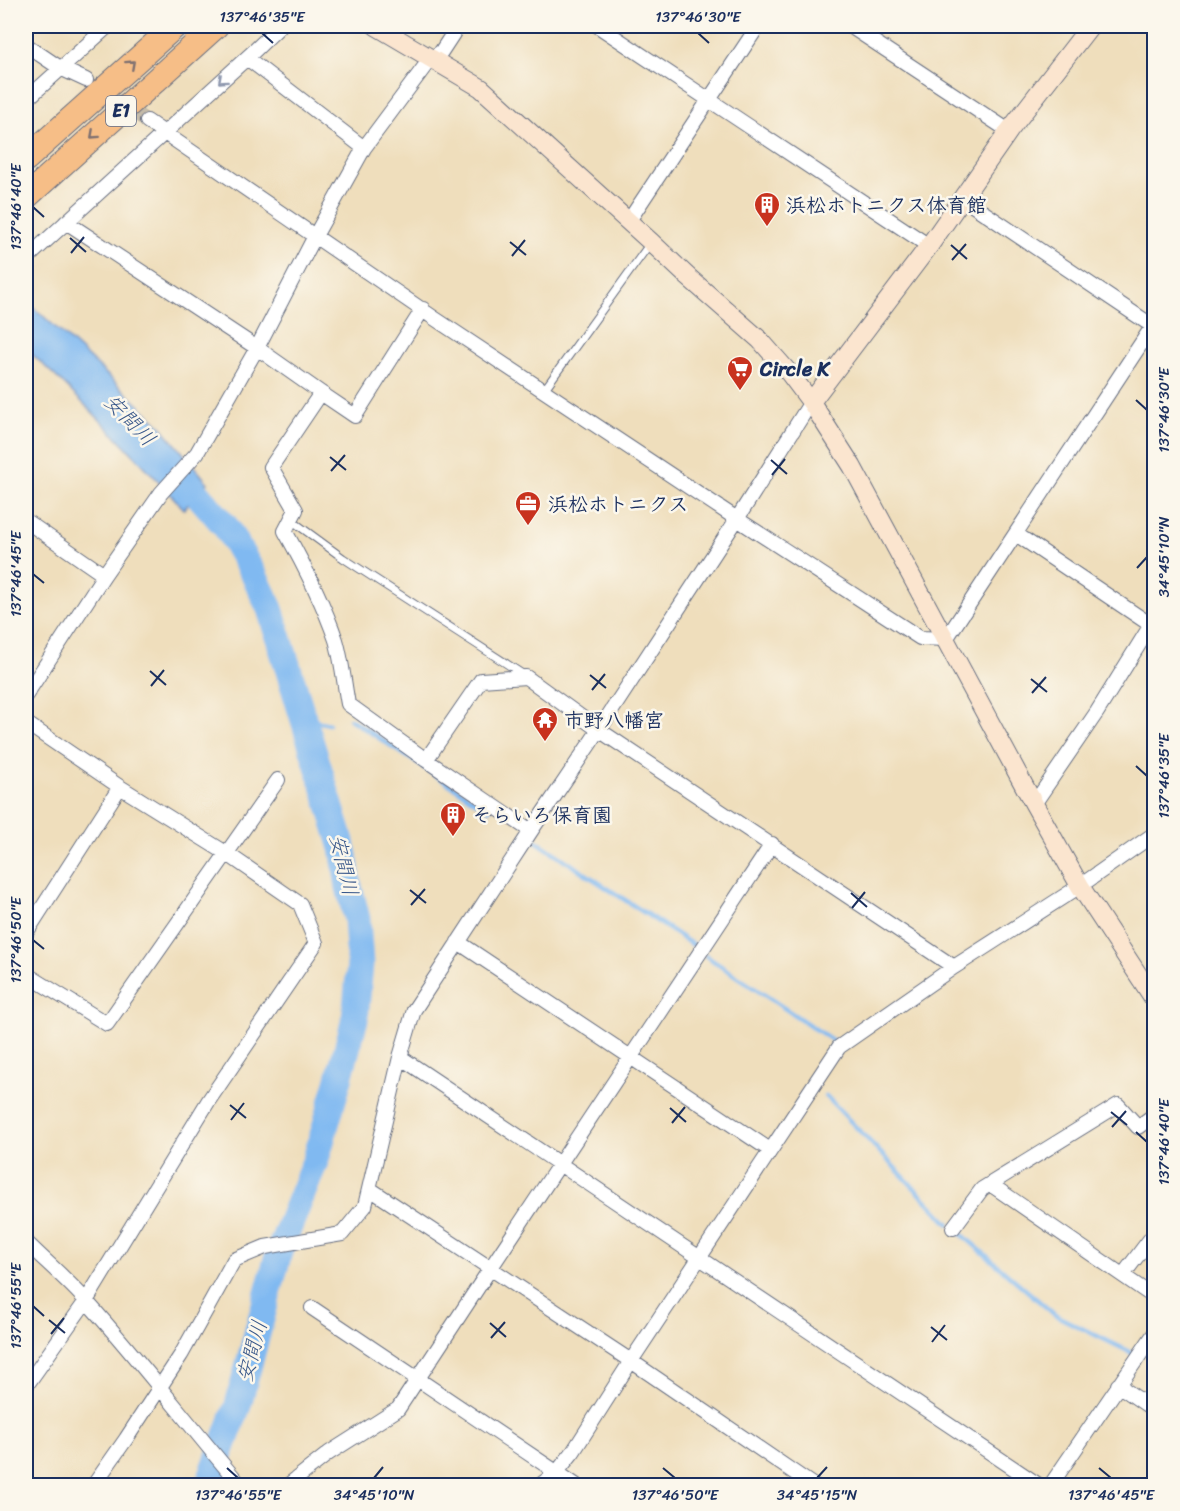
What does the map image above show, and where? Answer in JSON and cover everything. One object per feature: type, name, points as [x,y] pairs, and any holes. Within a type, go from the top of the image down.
[{"type":"highway","name":"E1","points":[[26,159],[175,26]]},
{"type":"highway","name":"E1","points":[[26,197],[216,26]]},
{"type":"street","points":[[26,100],[108,26]]},
{"type":"street","points":[[26,259],[280,26]]},
{"type":"street","points":[[376,26],[481,87],[760,340],[790,374],[812,402],[852,466],[1080,886],[1155,999]]},
{"type":"street","points":[[26,695],[104,575],[161,494],[195,456],[258,348],[315,236],[364,148],[431,57],[441,52],[458,26]]},
{"type":"street","points":[[598,26],[929,246]]},
{"type":"street","points":[[628,222],[758,26]]},
{"type":"street","points":[[850,26],[1010,131]]},
{"type":"street","points":[[93,1485],[181,1354],[234,1260],[265,1247],[342,1234],[366,1206],[400,1057],[414,1010],[812,402],[929,246],[1086,27]]},
{"type":"street","points":[[26,45],[60,68],[86,80]]},
{"type":"street","points":[[246,58],[364,148]]},
{"type":"street","points":[[147,121],[543,390],[920,638],[946,639]]},
{"type":"street","points":[[946,639],[1154,326],[962,198]]},
{"type":"street","points":[[66,222],[258,348],[356,416],[423,309]]},
{"type":"street","points":[[321,393],[271,467],[296,510],[285,531],[305,567],[333,633],[348,704],[531,831]]},
{"type":"street","points":[[26,521],[104,575]]},
{"type":"street","points":[[1016,534],[1153,626],[1034,804]]},
{"type":"street","points":[[426,760],[481,680],[526,677],[599,730],[954,967]]},
{"type":"street","points":[[26,723],[300,904],[316,943],[209,1100],[86,1301],[26,1386]]},
{"type":"street","points":[[26,974],[107,1024],[278,780]]},
{"type":"street","points":[[26,933],[120,787]]},
{"type":"street","points":[[539,1485],[557,1472],[573,1452],[839,1047],[954,967],[1080,886],[1155,834]]},
{"type":"street","points":[[287,1485],[329,1453],[398,1409],[772,844]]},
{"type":"street","points":[[458,942],[770,1150]]},
{"type":"street","points":[[400,1057],[1040,1485]]},
{"type":"street","points":[[953,1228],[982,1189],[1118,1105],[1138,1127],[1155,1115]]},
{"type":"street","points":[[990,1184],[1155,1297]]},
{"type":"street","points":[[370,1189],[814,1485]]},
{"type":"street","points":[[1123,1275],[1155,1234]]},
{"type":"street","points":[[26,1242],[86,1301],[240,1485]]},
{"type":"street","points":[[312,1308],[577,1485]]},
{"type":"street","points":[[1050,1485],[1155,1334]]},
{"type":"street","points":[[1118,1385],[1155,1410]]},
{"type":"lane","points":[[543,390],[651,242]]},
{"type":"lane","points":[[291,520],[343,558],[526,677]]},
{"type":"water","points":[[26,303],[40,313],[159,424],[208,483],[184,509],[107,427],[26,349]]},
{"type":"waterway","name":"安間川","points":[[174,467],[226,527],[254,575],[270,609],[343,848],[357,919],[360,964],[355,1019],[316,1159],[279,1252],[238,1405],[208,1486]]},
{"type":"waterway","points":[[303,718],[329,724]]},
{"type":"waterway","points":[[350,719],[489,810]]},
{"type":"waterway","points":[[536,841],[693,945]]},
{"type":"waterway","points":[[706,956],[835,1042],[832,1047]]},
{"type":"waterway","points":[[826,1096],[949,1224]]},
{"type":"waterway","points":[[958,1231],[1055,1315],[1134,1354]]},
{"type":"waterway","points":[[1149,1363],[1154,1366]]},
{"type":"tunnel","points":[[98,88],[147,121]]},
{"type":"place","name":"浜松ホトニクス体育館","points":[[767,228]]},
{"type":"place","name":"Circle K","points":[[740,392]]},
{"type":"place","name":"浜松ホトニクス","points":[[528,527]]},
{"type":"place","name":"市野八幡宮","points":[[545,743]]},
{"type":"place","name":"そらいろ保育園","points":[[453,838]]}]
